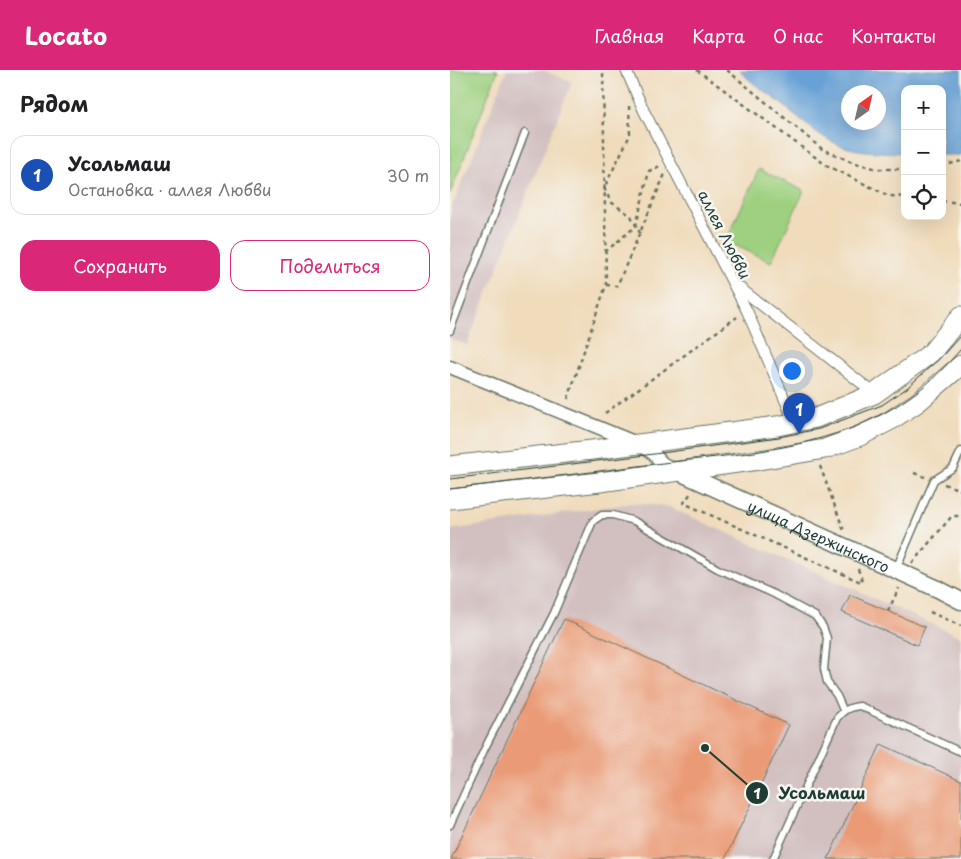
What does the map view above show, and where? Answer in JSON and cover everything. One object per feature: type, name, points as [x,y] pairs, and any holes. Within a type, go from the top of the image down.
[{"type":"main road","points":[[450,466],[777,426],[816,418],[874,394],[931,353],[961,316]]},
{"type":"main road","points":[[450,499],[600,482],[825,449],[860,436],[891,420],[918,402],[961,365]]},
{"type":"street","name":"аллея Любви","points":[[626,70],[644,111],[747,310],[791,414]]},
{"type":"street","points":[[733,282],[869,389]]},
{"type":"street","points":[[450,367],[639,444],[654,454],[662,463],[677,471]]},
{"type":"street","name":"улица Дзержинского","points":[[677,471],[902,572],[961,601]]},
{"type":"lane","points":[[450,331],[525,133]]},
{"type":"lane","points":[[902,572],[934,480],[954,468],[961,451]]},
{"type":"lane","points":[[450,826],[485,748],[554,613],[593,521],[602,515],[614,515],[634,521],[718,569],[774,594],[815,616],[823,627],[826,638],[824,669],[827,682],[844,710]]},
{"type":"lane","points":[[773,859],[837,718],[844,710],[860,706],[961,752]]},
{"type":"path","points":[[568,399],[606,285],[603,70]]},
{"type":"path","points":[[697,70],[826,165],[888,196],[901,197]]},
{"type":"path","points":[[726,70],[822,149],[852,162],[877,169],[901,168]]},
{"type":"path","points":[[604,188],[630,135],[629,105]]},
{"type":"path","points":[[946,165],[961,161]]},
{"type":"path","points":[[605,252],[636,226],[649,171],[670,162]]},
{"type":"path","points":[[606,285],[617,286],[670,162]]},
{"type":"path","points":[[604,188],[611,202],[631,216],[640,233]]},
{"type":"path","points":[[946,201],[961,203]]},
{"type":"path","points":[[605,413],[747,310]]},
{"type":"path","points":[[821,466],[846,537]]},
{"type":"path","points":[[683,504],[691,492]]},
{"type":"path","points":[[688,505],[863,583]]},
{"type":"path","points":[[888,611],[902,572],[952,516],[961,516]]},
{"type":"path","points":[[930,612],[961,626]]},
{"type":"shaded area","points":[[507,70],[543,70],[572,82],[467,345],[450,339],[450,212]]},
{"type":"shaded area","points":[[632,503],[667,506],[961,637],[961,859],[450,859],[450,530]]},
{"type":"green space","points":[[450,70],[498,70],[450,194]]},
{"type":"green space","points":[[759,169],[804,191],[771,262],[726,241]]},
{"type":"water","points":[[740,70],[961,70],[961,155],[946,155],[946,85],[901,85],[901,153],[870,152],[837,144],[821,135],[753,83]]},
{"type":"building","points":[[850,595],[925,627],[917,645],[842,612]]},
{"type":"building","points":[[564,619],[789,725],[725,859],[451,859]]},
{"type":"building","points":[[881,744],[961,781],[961,859],[828,859]]},
{"type":"tram line","points":[[450,479],[654,454],[779,437],[819,429],[882,405],[907,388],[943,355],[961,335]]},
{"type":"tram line","points":[[450,489],[720,457],[788,446],[821,438],[853,428],[883,414],[918,391],[944,368],[961,349]]},
{"type":"place","name":"Усольмаш","points":[[799,434]]},
{"type":"place","name":"Усольмаш","points":[[705,748]]}]
